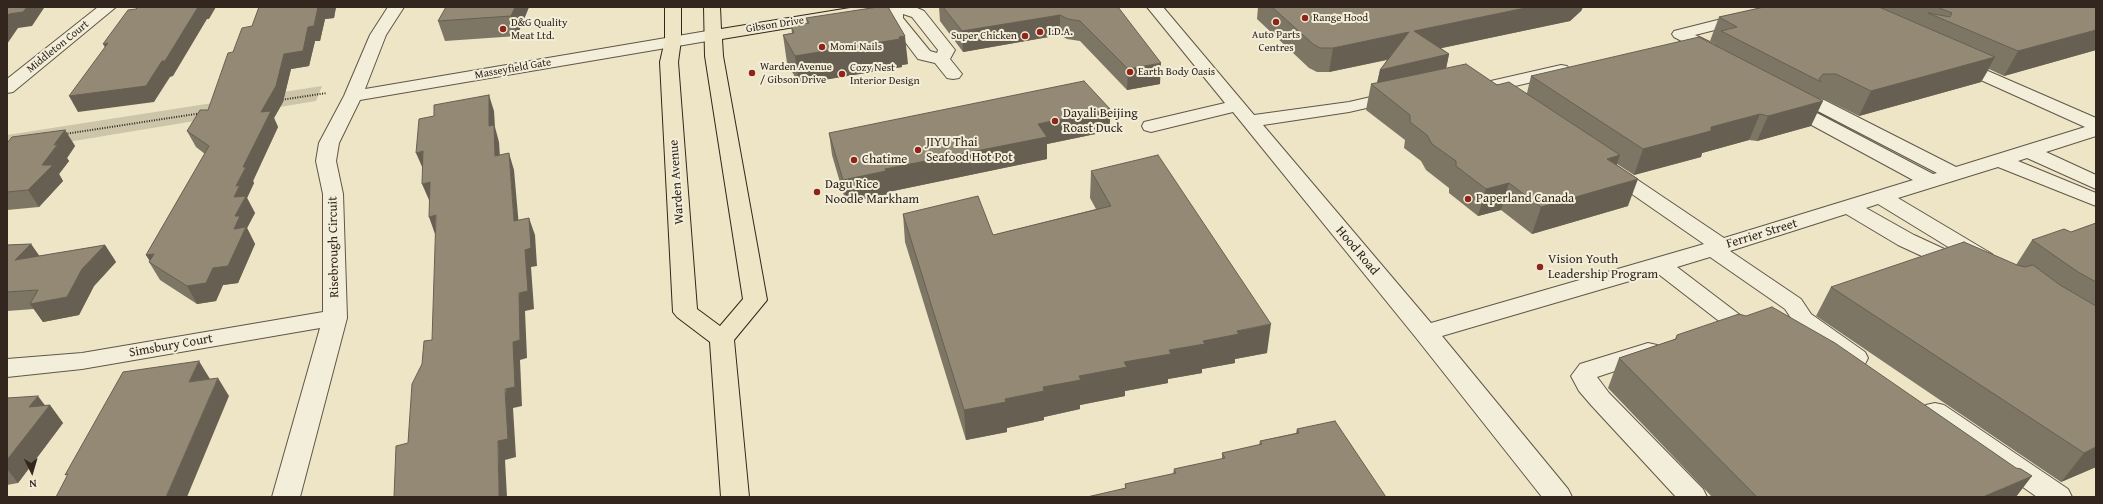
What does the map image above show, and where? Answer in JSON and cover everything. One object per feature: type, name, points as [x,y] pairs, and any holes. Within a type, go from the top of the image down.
[{"type":"main road","name":"Warden Avenue","points":[[673,7],[674,40],[669,62],[685,312],[722,339]]},
{"type":"main road","points":[[712,7],[714,56],[755,300],[722,339],[735,497]]},
{"type":"main road","name":"Gibson Drive","points":[[713,35],[885,7]]},
{"type":"street","name":"Middleton Court","points":[[7,88],[108,7]]},
{"type":"street","name":"Risebrough Circuit","points":[[286,497],[335,318],[333,194],[326,161],[329,142],[354,92],[378,35],[396,7]]},
{"type":"street","points":[[896,7],[895,18],[924,55],[941,59],[953,74]]},
{"type":"street","points":[[901,7],[918,14],[947,50],[941,59]]},
{"type":"street","name":"Hood Road","points":[[1155,7],[1426,334],[1558,497]]},
{"type":"street","points":[[1666,45],[1674,44],[1728,65],[1680,34],[1788,7]]},
{"type":"street","name":"Masseyfield Gate","points":[[354,92],[713,35]]},
{"type":"street","points":[[2096,115],[1948,54],[2096,125]]},
{"type":"street","points":[[1507,100],[1480,85],[1581,65]]},
{"type":"street","points":[[1151,126],[1243,114],[1349,107],[1415,92]]},
{"type":"street","points":[[1930,181],[1783,94],[1954,174]]},
{"type":"street","name":"Ferrier Street","points":[[1426,334],[1660,266],[2096,130]]},
{"type":"street","points":[[2029,151],[2096,183]]},
{"type":"street","points":[[1999,160],[2096,200]]},
{"type":"street","points":[[1598,163],[1793,304],[1803,319],[1816,330],[1877,372]]},
{"type":"street","points":[[1848,207],[1906,240],[1995,274],[1881,197]]},
{"type":"street","points":[[1660,266],[1748,323],[1707,332]]},
{"type":"street","name":"Simsbury Court","points":[[7,368],[82,361],[335,318]]},
{"type":"street","points":[[1670,344],[1589,370],[1584,376],[1588,385],[1600,399],[1693,497]]},
{"type":"street","points":[[1816,358],[1848,379]]},
{"type":"street","points":[[1916,399],[2058,497]]},
{"type":"path","points":[[278,101],[354,92]]},
{"type":"path","points":[[61,135],[208,112]]},
{"type":"shaded area","points":[[322,86],[316,101],[7,152],[7,135]]},
{"type":"building","points":[[7,7],[27,7],[23,12],[9,14],[7,16]]},
{"type":"building","points":[[138,7],[198,7],[165,61],[162,61],[146,86],[69,96],[108,43],[103,44],[128,10],[136,9]]},
{"type":"building","points":[[259,7],[318,7],[314,26],[308,27],[303,51],[284,54],[276,86],[261,112],[271,111],[243,167],[246,167],[236,186],[240,185],[234,197],[246,196],[235,216],[240,216],[234,229],[246,227],[228,266],[213,268],[206,283],[187,286],[149,262],[154,254],[146,255],[209,146],[187,131],[200,110],[208,110],[228,53],[233,52],[242,28],[252,26]]},
{"type":"building","points":[[446,7],[515,7],[511,16],[438,21]]},
{"type":"building","points":[[878,7],[888,7],[905,36],[899,37],[900,39],[795,56],[783,35],[794,33],[791,26],[809,23],[806,18]]},
{"type":"building","points":[[943,7],[1118,7],[1161,63],[1128,69],[1080,21],[1068,19],[1060,15],[962,31]]},
{"type":"building","points":[[1272,7],[1530,7],[1414,31],[1449,54],[1380,70],[1409,32],[1333,48],[1320,48],[1313,44]]},
{"type":"building","points":[[1764,7],[1879,7],[1995,57],[1871,91],[1836,74],[1823,74],[1819,79],[1821,82],[1721,31],[1737,27],[1719,17]]},
{"type":"building","points":[[1937,7],[2096,7],[2096,30],[2018,51],[1928,13],[1950,17],[1952,13]]},
{"type":"building","points":[[1699,37],[1823,101],[1768,116],[1760,114],[1711,127],[1711,131],[1643,149],[1531,76]]},
{"type":"building","points":[[1466,64],[1497,85],[1509,82],[1620,155],[1607,159],[1638,179],[1541,207],[1509,183],[1486,189],[1456,166],[1456,161],[1432,144],[1427,135],[1410,122],[1410,115],[1371,84]]},
{"type":"building","points":[[1084,81],[1110,109],[1038,124],[1047,137],[885,169],[886,171],[843,180],[829,133]]},
{"type":"building","points":[[489,95],[489,126],[494,125],[495,156],[509,153],[514,221],[529,218],[531,248],[525,250],[528,291],[519,293],[520,340],[513,342],[515,387],[505,389],[508,439],[498,441],[499,497],[394,497],[396,446],[408,443],[412,384],[422,364],[424,341],[432,340],[436,215],[429,217],[430,182],[422,184],[423,151],[416,153],[419,119],[434,116],[434,105]]},
{"type":"building","points":[[65,130],[54,145],[58,144],[42,165],[53,165],[28,190],[7,192],[7,142],[12,137]]},
{"type":"building","points":[[1158,155],[1271,324],[1237,331],[1239,334],[1203,341],[1205,344],[1169,350],[1171,354],[1124,362],[1127,367],[1079,376],[1081,380],[1043,387],[1044,391],[1005,399],[1006,402],[964,410],[903,214],[978,196],[993,235],[1111,206],[1091,171]]},
{"type":"building","points":[[2096,223],[2096,282],[2078,272],[2032,240],[2064,229],[2071,232]]},
{"type":"building","points":[[1964,242],[2017,265],[2025,267],[2033,265],[2060,285],[2096,306],[2096,447],[2084,453],[1831,287]]},
{"type":"building","points":[[31,244],[15,260],[105,245],[82,269],[67,297],[30,304],[38,290],[7,292],[7,245]]},
{"type":"building","points":[[1772,307],[1835,343],[2016,468],[2021,469],[2032,476],[1983,497],[1757,497],[1619,358],[1676,339],[1677,335],[1739,314],[1746,316]]},
{"type":"building","points":[[199,361],[189,382],[218,378],[166,497],[56,497],[68,474],[65,475],[123,372]]},
{"type":"building","points":[[38,396],[29,407],[50,405],[7,460],[7,398]]},
{"type":"building","points":[[1335,421],[1386,497],[1087,497],[1126,488],[1125,484],[1176,473],[1174,469],[1225,458],[1222,453],[1262,444],[1260,441],[1299,433],[1297,429]]},
{"type":"place","name":"Range Hood","points":[[1305,18]]},
{"type":"place","name":"Auto Parts Centres","points":[[1276,22]]},
{"type":"place","name":"D&G Quality Meat Ltd.","points":[[503,29]]},
{"type":"place","name":"I.D.A.","points":[[1040,32]]},
{"type":"place","name":"Super Chicken","points":[[1025,36]]},
{"type":"place","name":"Momi Nails","points":[[822,47]]},
{"type":"place","name":"Earth Body Oasis","points":[[1130,72]]},
{"type":"place","name":"Warden Avenue / Gibson Drive","points":[[752,73]]},
{"type":"place","name":"Cozy Nest Interior Design","points":[[842,74]]},
{"type":"place","name":"Dayali Beijing Roast Duck","points":[[1055,121]]},
{"type":"place","name":"JIYU Thai Seafood Hot Pot","points":[[918,150]]},
{"type":"place","name":"Chatime","points":[[854,160]]},
{"type":"place","name":"Dagu Rice Noodle Markham","points":[[817,192]]},
{"type":"place","name":"Paperland Canada","points":[[1468,199]]},
{"type":"place","name":"Vision Youth Leadership Program","points":[[1540,267]]}]
